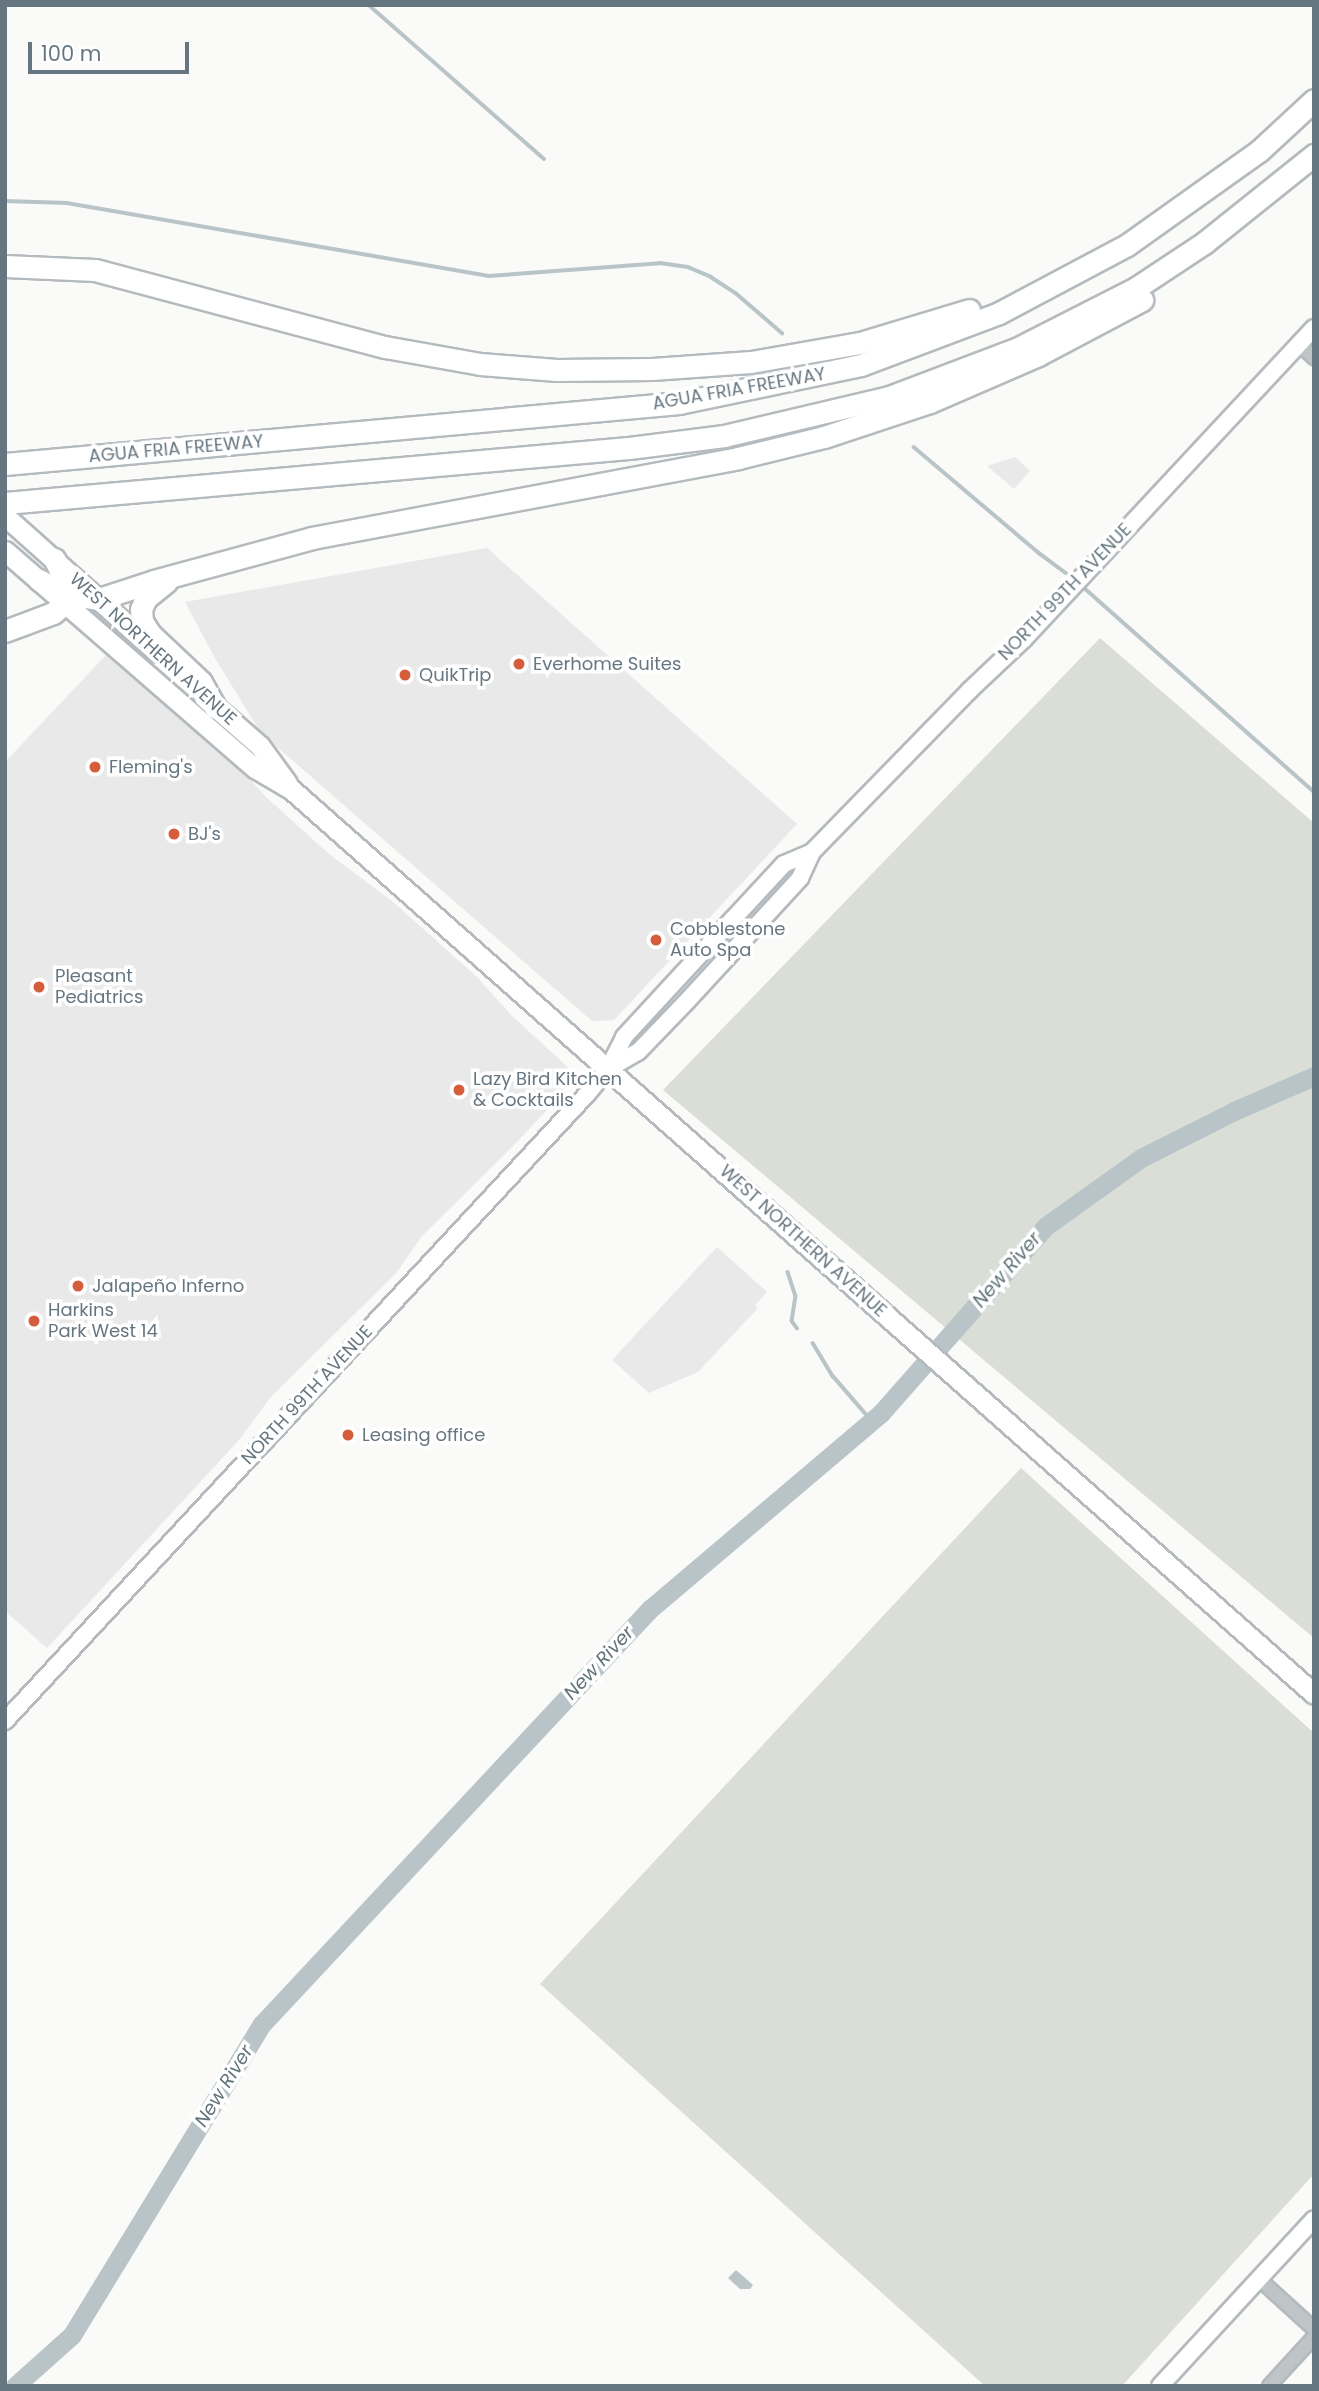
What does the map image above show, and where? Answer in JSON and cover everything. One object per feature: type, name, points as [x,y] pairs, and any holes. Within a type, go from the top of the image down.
[{"type":"highway","name":"AGUA FRIA FREEWAY","points":[[5,464],[679,403],[742,392],[861,365],[999,313],[1127,245],[1259,151],[1314,100]]},
{"type":"highway","points":[[5,503],[629,448],[724,436],[889,397],[976,366],[1077,320],[1136,288],[1204,243],[1314,155]]},
{"type":"highway","points":[[39,580],[66,599],[99,599],[154,581],[312,538],[738,458],[824,437],[930,402],[1038,355],[1114,317],[1166,285],[1258,216],[1296,172]]},
{"type":"highway","points":[[5,266],[95,270],[163,285],[354,339],[439,358],[481,364],[584,370],[751,362],[860,343],[997,301],[1048,277],[1085,269]]},
{"type":"highway","points":[[5,631],[53,613],[66,599],[66,579],[54,559]]},
{"type":"highway","points":[[173,578],[146,598],[141,609],[142,621],[150,634],[201,682],[215,707]]},
{"type":"main road","name":"NORTH 99TH AVENUE","points":[[5,1721],[608,1069],[638,1052],[688,1000],[800,878],[812,852],[1060,600],[1314,328]]},
{"type":"main road","name":"WEST NORTHERN AVENUE","points":[[5,516],[260,746],[292,790]]},
{"type":"main road","points":[[5,551],[39,580]]},
{"type":"main road","name":"WEST NORTHERN AVENUE","points":[[66,599],[255,768],[292,790],[1314,1694]]},
{"type":"main road","points":[[1160,2386],[1314,2219]]},
{"type":"street","points":[[1299,344],[1314,358]]},
{"type":"street","points":[[1259,2279],[1314,2329]]},
{"type":"street","points":[[1269,2386],[1314,2337]]},
{"type":"shaded area","points":[[1015,457],[1030,471],[1014,489],[987,466]]},
{"type":"shaded area","points":[[487,548],[797,824],[614,1020],[592,1021],[261,733],[216,660],[185,602]]},
{"type":"shaded area","points":[[1100,638],[1314,823],[1314,1638],[663,1090]]},
{"type":"shaded area","points":[[108,653],[239,767],[266,797],[329,854],[392,901],[476,976],[512,1016],[570,1069],[570,1081],[567,1089],[511,1148],[422,1236],[397,1272],[270,1398],[239,1440],[47,1648],[5,1611],[5,762]]},
{"type":"shaded area","points":[[717,1247],[767,1292],[755,1305],[758,1308],[698,1372],[649,1393],[612,1360]]},
{"type":"shaded area","points":[[1021,1468],[1314,1733],[1314,2174],[1122,2386],[985,2386],[540,1984]]},
{"type":"shaded area","points":[[736,2270],[753,2285],[750,2289],[740,2289],[728,2278]]},
{"type":"waterway","points":[[369,5],[544,159]]},
{"type":"waterway","points":[[5,201],[67,203],[489,276],[660,263],[688,267],[711,277],[737,294],[782,333]]},
{"type":"waterway","points":[[914,447],[1039,553],[1074,579]]},
{"type":"waterway","points":[[1080,584],[1314,792]]},
{"type":"waterway","name":"New River","points":[[15,2386],[72,2335],[262,2024],[650,1609],[881,1413],[1046,1226],[1141,1158],[1234,1111],[1314,1076]]},
{"type":"waterway","points":[[788,1272],[796,1296],[792,1321],[797,1328]]},
{"type":"waterway","points":[[813,1343],[833,1376],[872,1421]]},
{"type":"place","name":"Everhome Suites","points":[[519,664]]},
{"type":"place","name":"QuikTrip","points":[[405,675]]},
{"type":"place","name":"Fleming's","points":[[95,767]]},
{"type":"place","name":"BJ's","points":[[174,834]]},
{"type":"place","name":"Cobblestone Auto Spa","points":[[656,940]]},
{"type":"place","name":"Pleasant Pediatrics","points":[[39,987]]},
{"type":"place","name":"Lazy Bird Kitchen & Cocktails","points":[[459,1090]]},
{"type":"place","name":"Jalapeño Inferno","points":[[78,1286]]},
{"type":"place","name":"Harkins Park West 14","points":[[34,1321]]},
{"type":"place","name":"Leasing office","points":[[348,1435]]}]
